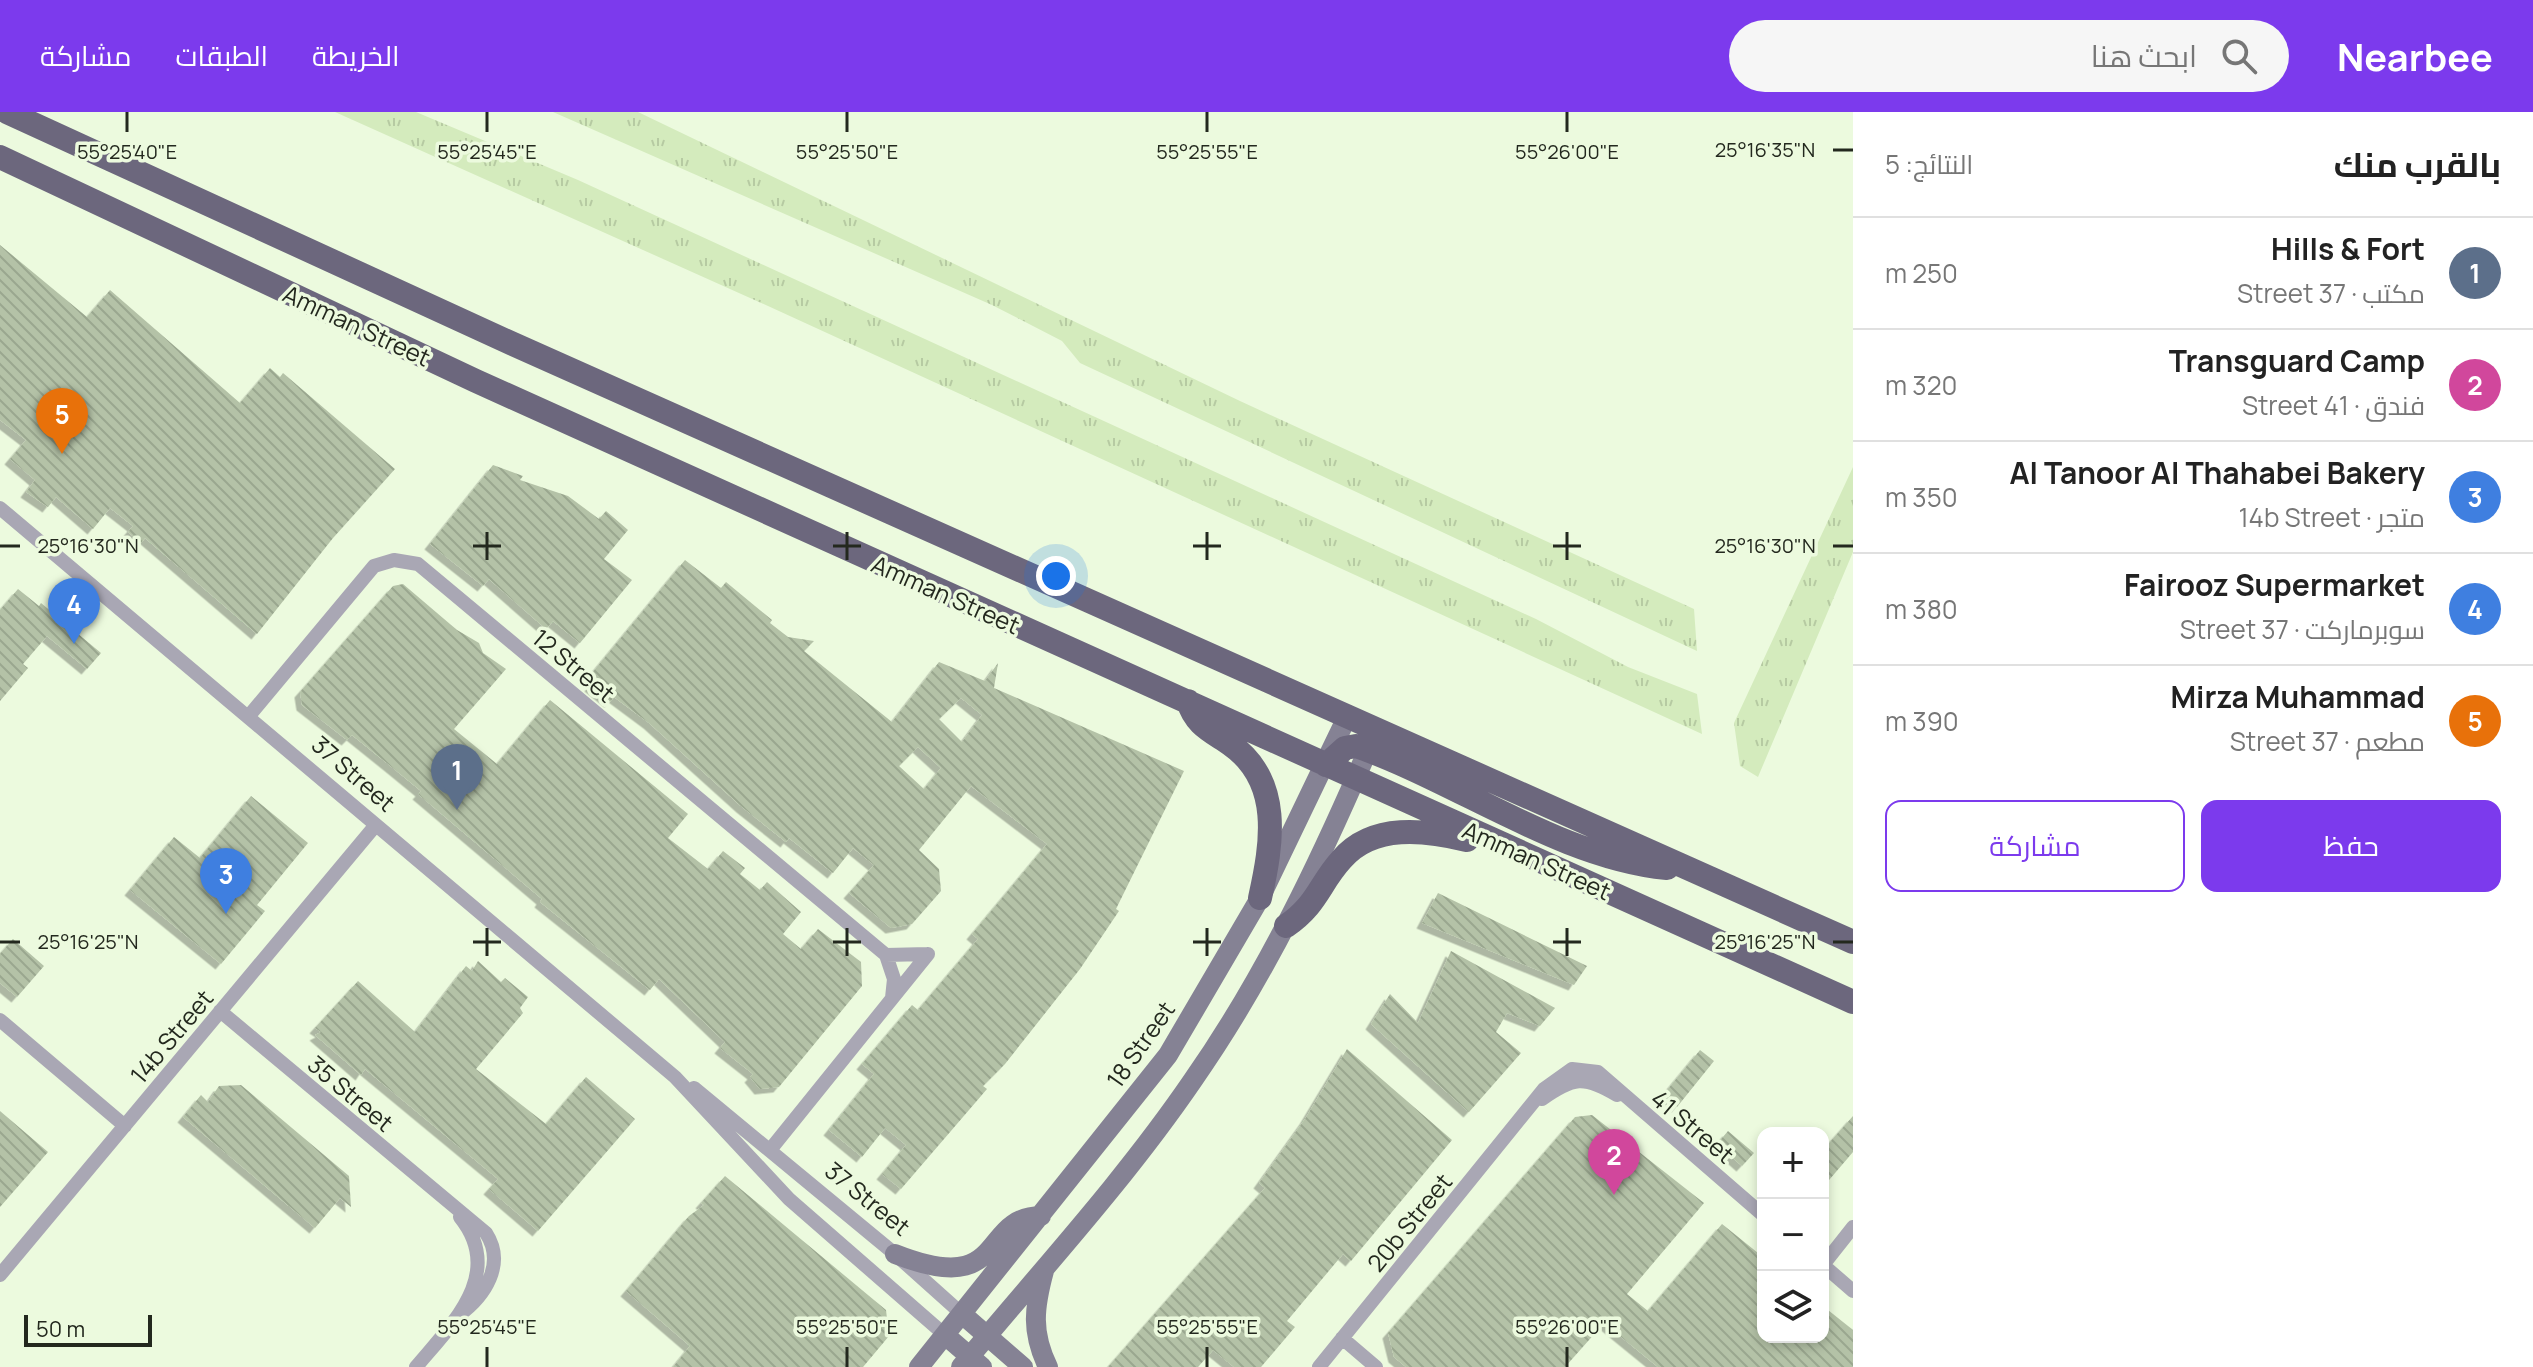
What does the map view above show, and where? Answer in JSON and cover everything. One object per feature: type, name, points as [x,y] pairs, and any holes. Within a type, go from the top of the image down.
[{"type":"main road","name":"Amman Street","points":[[7,112],[513,344],[1348,715],[1372,740],[1690,869],[1853,942]]},
{"type":"main road","name":"Amman Street","points":[[0,157],[476,381],[1853,1002]]},
{"type":"main road","points":[[1188,701],[1200,724],[1239,751],[1263,785],[1272,823],[1260,898]]},
{"type":"main road","points":[[1326,765],[1345,748],[1372,740]]},
{"type":"main road","points":[[1286,926],[1320,895],[1342,859],[1373,839],[1400,832],[1424,831],[1498,842]]},
{"type":"street","name":"37 Street","points":[[0,508],[675,1077],[709,1099],[895,1254],[1023,1367]]},
{"type":"street","name":"12 Street","points":[[248,717],[374,566],[394,560],[411,561],[425,568],[886,955]]},
{"type":"street","name":"18 Street","points":[[919,1367],[1168,1055],[1260,898],[1348,715]]},
{"type":"street","points":[[971,1364],[987,1335],[1186,1090],[1227,1030],[1286,926],[1372,740]]},
{"type":"street","name":"14b Street","points":[[0,1275],[375,826]]},
{"type":"street","points":[[770,1150],[928,954],[886,955],[894,979],[892,998]]},
{"type":"street","name":"35 Street","points":[[220,1011],[452,1207],[470,1229],[478,1256],[476,1280],[459,1315],[416,1367]]},
{"type":"street","points":[[0,1020],[125,1126]]},
{"type":"street","name":"37 Street","points":[[675,1077],[789,1199],[945,1335],[971,1364]]},
{"type":"street","name":"41 Street","points":[[1533,1106],[1565,1084],[1581,1080],[1596,1082],[1631,1103],[1757,1210]]},
{"type":"street","name":"20b Street","points":[[1319,1367],[1533,1106]]},
{"type":"street","points":[[895,1254],[931,1266],[966,1267],[986,1255],[1019,1220],[1041,1216]]},
{"type":"street","points":[[1829,1257],[1853,1227]]},
{"type":"street","points":[[1046,1263],[1033,1317],[1038,1347],[1048,1367]]},
{"type":"street","points":[[1829,1270],[1853,1291]]},
{"type":"street","points":[[1342,1338],[1376,1367]]},
{"type":"green space","points":[[335,112],[416,112],[578,180],[1536,619],[1628,667],[1697,694],[1702,734],[768,306]]},
{"type":"green space","points":[[553,112],[638,112],[1240,401],[1694,609],[1697,651],[1080,363],[1062,341],[992,305]]},
{"type":"green space","points":[[1853,467],[1853,552],[1758,777],[1740,766],[1734,723]]},
{"type":"building","points":[[0,245],[87,317],[110,290],[240,403],[270,368],[280,377],[283,373],[395,469],[333,538],[257,634],[145,538],[141,543],[128,532],[133,526],[110,508],[93,529],[56,497],[48,507],[26,492],[35,480],[10,459],[26,440],[0,420]]},
{"type":"building","points":[[493,465],[523,476],[520,480],[568,496],[599,519],[606,511],[628,530],[604,559],[632,580],[580,643],[553,621],[546,629],[489,579],[483,586],[430,544]]},
{"type":"building","points":[[685,560],[721,588],[726,582],[788,637],[814,641],[804,651],[892,722],[939,662],[985,681],[998,663],[994,688],[1184,771],[1116,909],[1119,911],[1080,969],[1005,1064],[983,1086],[987,1089],[901,1189],[882,1174],[906,1145],[885,1128],[862,1157],[829,1130],[874,1074],[862,1064],[912,1005],[918,1010],[978,939],[972,934],[1047,844],[971,786],[919,850],[939,869],[941,891],[912,924],[891,928],[849,893],[874,865],[853,848],[833,873],[789,838],[786,842],[742,807],[649,723],[614,697],[610,702],[590,686],[597,678],[592,673]],"holes":[[[961,698],[982,715],[962,742],[939,719]],[[918,747],[941,768],[924,789],[899,766]]]},
{"type":"building","points":[[403,584],[457,630],[479,643],[483,653],[506,669],[454,729],[497,764],[550,700],[688,814],[668,838],[708,869],[723,851],[745,868],[740,874],[760,890],[767,882],[801,912],[783,934],[801,949],[818,929],[861,962],[862,986],[779,1087],[760,1089],[750,1077],[753,1074],[720,1048],[725,1042],[659,979],[650,990],[540,902],[542,899],[418,794],[421,791],[393,768],[352,735],[347,740],[302,705],[300,692],[393,586]]},
{"type":"building","points":[[18,589],[39,606],[41,603],[101,653],[87,669],[47,636],[23,664],[28,668],[0,701],[0,610]]},
{"type":"building","points":[[251,796],[308,843],[257,905],[265,911],[221,964],[130,890],[174,837],[200,858]]},
{"type":"building","points":[[1438,893],[1587,966],[1574,985],[1422,923]]},
{"type":"building","points":[[13,939],[44,966],[17,997],[0,983],[0,954]]},
{"type":"building","points":[[1451,951],[1555,1008],[1540,1026],[1507,1013],[1496,1032],[1521,1053],[1469,1112],[1371,1024],[1390,994],[1418,1023]]},
{"type":"building","points":[[478,961],[501,982],[505,978],[528,997],[520,1008],[523,1013],[476,1069],[546,1124],[586,1077],[635,1119],[538,1231],[489,1189],[498,1179],[365,1069],[361,1075],[315,1035],[321,1032],[315,1028],[358,981],[415,1032],[466,966],[472,971]]},
{"type":"building","points":[[1347,1049],[1452,1140],[1351,1261],[1343,1254],[1287,1321],[1295,1327],[1261,1367],[1234,1367],[1213,1350],[1198,1367],[1108,1367],[1265,1188],[1259,1183],[1305,1119]]},
{"type":"building","points":[[1700,1050],[1714,1061],[1677,1107],[1663,1095]]},
{"type":"building","points":[[241,1085],[349,1176],[351,1207],[340,1198],[315,1228],[183,1117],[201,1095],[208,1102],[219,1086]]},
{"type":"building","points":[[0,1111],[48,1152],[0,1207]]},
{"type":"building","points":[[1592,1115],[1704,1203],[1627,1294],[1648,1311],[1722,1224],[1757,1252],[1757,1343],[1829,1343],[1829,1311],[1853,1330],[1853,1367],[1658,1367],[1604,1323],[1565,1367],[1406,1367],[1394,1357],[1388,1333],[1575,1117]]},
{"type":"building","points":[[1853,1116],[1853,1152],[1829,1180],[1829,1143]]},
{"type":"building","points":[[1728,1131],[1754,1153],[1742,1166],[1717,1144]]},
{"type":"building","points":[[725,1176],[886,1310],[889,1336],[863,1367],[673,1367],[690,1346],[626,1291],[689,1216],[704,1205],[701,1203]]},
{"type":"place","name":"Mirza Muhammad","points":[[62,454]]},
{"type":"place","name":"Fairooz Supermarket","points":[[74,644]]},
{"type":"place","name":"Hills & Fort","points":[[457,810]]},
{"type":"place","name":"Al Tanoor Al Thahabei Bakery","points":[[226,914]]},
{"type":"place","name":"Transguard Camp","points":[[1614,1195]]}]
